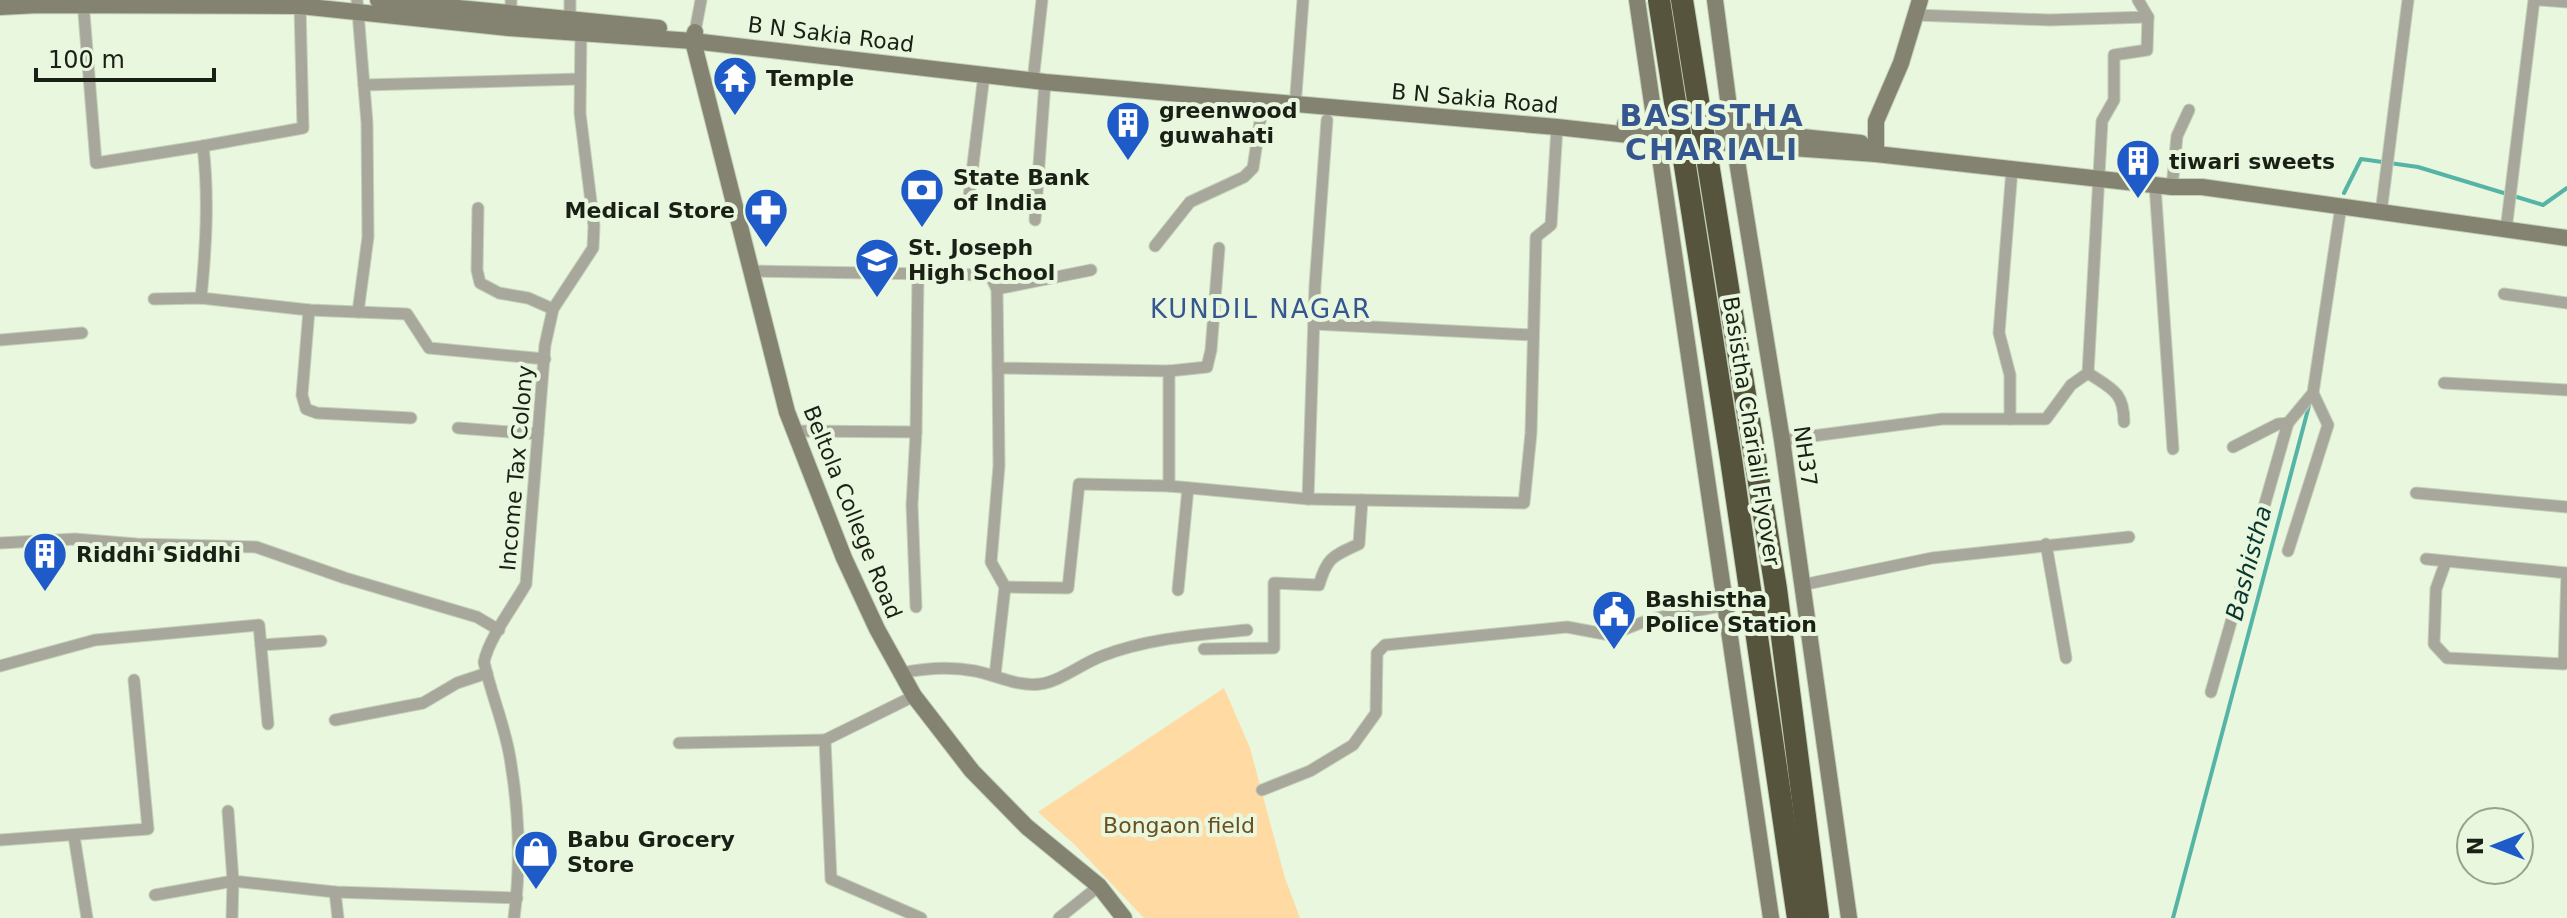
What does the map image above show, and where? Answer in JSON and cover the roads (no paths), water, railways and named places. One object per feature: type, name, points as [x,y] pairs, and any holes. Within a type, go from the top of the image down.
[{"type":"highway","name":"Basistha Chariali Flyover","points":[[1659,0],[1798,918]]},
{"type":"highway","name":"Basistha Chariali Flyover","points":[[1682,0],[1776,589],[1818,918]]},
{"type":"street","name":"B N Sakia Road","points":[[378,0],[511,6],[577,24]]},
{"type":"street","name":"Income Tax Colony","points":[[514,918],[518,822],[510,755],[484,662],[487,647],[526,584],[545,345],[553,309],[593,248],[594,226],[580,113],[577,24],[570,0]]},
{"type":"street","points":[[694,37],[701,0]]},
{"type":"street","points":[[1035,220],[1042,0]]},
{"type":"street","points":[[1296,94],[1303,0]]},
{"type":"street","points":[[1637,0],[1771,918]]},
{"type":"street","name":"NH37","points":[[1715,0],[1782,440],[1849,918]]},
{"type":"street","points":[[2088,373],[2102,121],[2114,100],[2114,55],[2147,50],[2148,17],[2138,0]]},
{"type":"street","points":[[2381,213],[2408,0]]},
{"type":"street","points":[[2506,230],[2536,0],[2567,2]]},
{"type":"street","name":"B N Sakia Road","points":[[0,7],[83,3],[358,6],[577,24],[1263,102],[1557,127],[1655,132]]},
{"type":"street","points":[[83,3],[96,163],[303,128],[300,6]]},
{"type":"street","points":[[358,6],[367,123],[368,237],[358,312]]},
{"type":"street","points":[[1876,150],[1876,121],[1901,63],[1918,8],[2049,20],[2148,17]]},
{"type":"street","name":"B N Sakia Road","points":[[694,37],[984,75],[1296,94],[1655,132]]},
{"type":"street","name":"Beltola College Road","points":[[694,37],[787,412],[844,558],[877,629],[914,696],[972,771],[1027,827],[1099,886],[1124,918]]},
{"type":"street","points":[[968,205],[984,75]]},
{"type":"street","points":[[364,85],[580,79]]},
{"type":"street","points":[[1155,246],[1190,202],[1244,177],[1253,168],[1263,102]]},
{"type":"street","points":[[2173,449],[2167,183],[2177,136],[2189,110]]},
{"type":"street","points":[[1308,499],[1314,324],[1327,120]]},
{"type":"street","points":[[1005,587],[1068,588],[1079,484],[1169,486],[1308,499],[1524,503],[1531,433],[1536,237],[1551,225],[1557,127]]},
{"type":"street","points":[[1655,132],[1876,150],[2100,174],[2567,238]]},
{"type":"street","points":[[201,298],[207,182],[203,146]]},
{"type":"street","points":[[1876,150],[2012,169],[2100,174]]},
{"type":"street","points":[[2010,419],[2010,375],[1999,333],[2012,169]]},
{"type":"street","points":[[2211,692],[2288,423],[2313,393],[2341,206]]},
{"type":"street","points":[[478,208],[477,270],[480,283],[499,293],[528,298],[553,309]]},
{"type":"street","points":[[998,368],[1169,371],[1207,367],[1219,248]]},
{"type":"street","points":[[997,289],[1091,270]]},
{"type":"street","points":[[751,271],[990,275],[997,289],[999,466],[991,562],[1005,587],[995,675]]},
{"type":"street","points":[[916,607],[912,505],[918,274]]},
{"type":"street","points":[[2504,294],[2567,303]]},
{"type":"street","points":[[154,299],[201,298],[309,310],[407,314],[429,348],[545,359]]},
{"type":"street","points":[[309,310],[302,395],[306,409],[317,413],[411,418]]},
{"type":"street","points":[[1314,324],[1532,335]]},
{"type":"street","points":[[0,340],[82,333]]},
{"type":"street","points":[[1169,371],[1169,486]]},
{"type":"street","points":[[1782,440],[1942,419],[2046,419],[2071,385],[2088,373]]},
{"type":"street","points":[[2088,373],[2118,395],[2124,404],[2124,422]]},
{"type":"street","points":[[2444,383],[2567,390]]},
{"type":"street","points":[[2288,551],[2328,425],[2313,393]]},
{"type":"street","points":[[2233,447],[2278,424],[2288,423]]},
{"type":"street","points":[[458,428],[538,434]]},
{"type":"street","points":[[795,431],[916,432]]},
{"type":"street","points":[[1178,590],[1188,488]]},
{"type":"street","points":[[2416,493],[2567,507]]},
{"type":"street","points":[[1204,649],[1274,648],[1274,583],[1319,585],[1325,564],[1359,544],[1362,500]]},
{"type":"street","points":[[1802,585],[1932,558],[2129,537]]},
{"type":"street","points":[[0,543],[75,539],[256,547],[345,578],[477,617],[499,630]]},
{"type":"street","points":[[2046,544],[2066,658]]},
{"type":"street","points":[[2426,559],[2567,571],[2564,664],[2447,658],[2434,644],[2436,589],[2446,561]]},
{"type":"street","points":[[1262,790],[1310,771],[1353,745],[1376,713],[1377,653],[1385,645],[1567,627],[1610,635],[1651,619],[1726,605]]},
{"type":"street","points":[[0,666],[95,640],[259,625],[268,724]]},
{"type":"street","points":[[901,673],[932,667],[971,670],[1026,685],[1046,684],[1101,656],[1142,644],[1247,630]]},
{"type":"street","points":[[261,645],[321,641]]},
{"type":"street","points":[[335,720],[423,703],[457,683],[487,673]]},
{"type":"street","points":[[0,840],[148,829],[134,680]]},
{"type":"street","points":[[679,743],[825,740],[914,696]]},
{"type":"street","points":[[825,740],[831,879],[921,918]]},
{"type":"street","points":[[228,811],[232,918]]},
{"type":"street","points":[[74,836],[87,918]]},
{"type":"street","points":[[155,895],[233,881],[335,892],[517,898]]},
{"type":"street","points":[[1059,918],[1099,886]]},
{"type":"street","points":[[335,892],[338,918]]},
{"type":"waterway","name":"Bashistha","points":[[2344,193],[2361,159],[2418,167],[2543,205],[2567,188]]},
{"type":"waterway","name":"Bashistha","points":[[2173,918],[2310,402]]},
{"type":"place","name":"Temple","points":[[735,117]]},
{"type":"place","name":"greenwood guwahati","points":[[1128,162]]},
{"type":"place","name":"tiwari sweets","points":[[2138,200]]},
{"type":"place","name":"State Bank of India","points":[[922,229]]},
{"type":"place","name":"Medical Store","points":[[766,249]]},
{"type":"place","name":"St. Joseph High School","points":[[877,299]]},
{"type":"place","name":"Riddhi Siddhi","points":[[45,593]]},
{"type":"place","name":"Bashistha Police Station","points":[[1614,651]]},
{"type":"place","name":"Babu Grocery Store","points":[[536,891]]},
{"type":"district","name":"BASISTHA CHARIALI","points":[[1712,133]]},
{"type":"district","name":"KUNDIL NAGAR","points":[[1261,309]]},
{"type":"park label","name":"Bongaon field","points":[[1179,825]]}]
